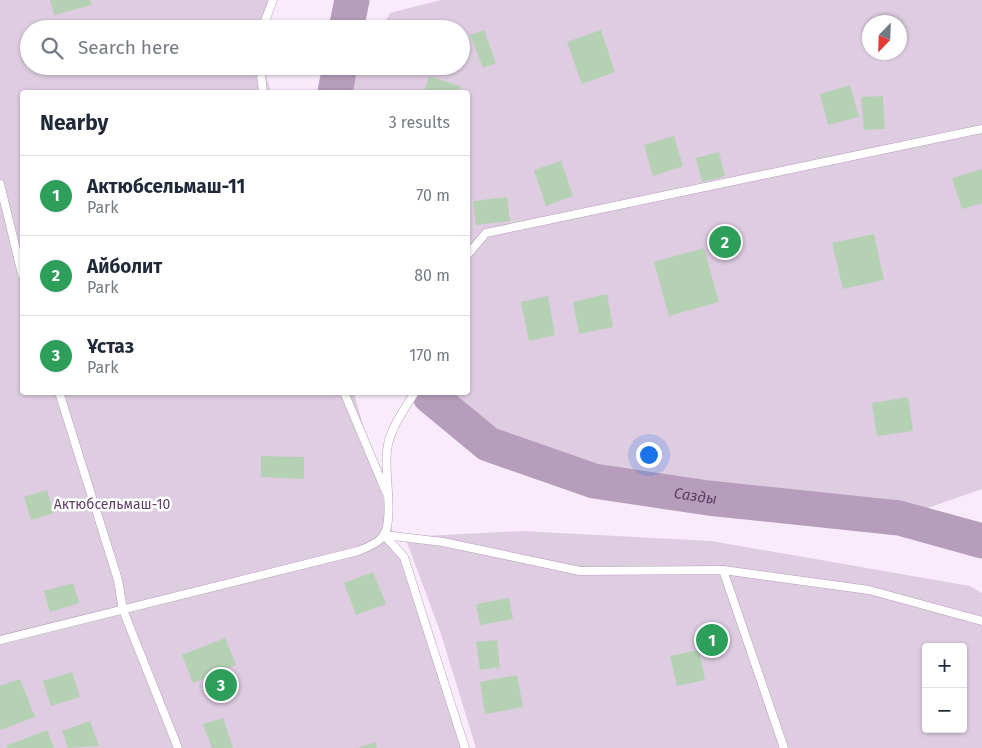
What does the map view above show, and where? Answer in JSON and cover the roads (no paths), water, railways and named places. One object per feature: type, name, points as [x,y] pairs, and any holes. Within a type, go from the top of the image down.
[{"type":"lane","points":[[265,20],[273,0]]},
{"type":"lane","points":[[261,75],[263,90]]},
{"type":"lane","points":[[470,252],[486,233],[982,129]]},
{"type":"lane","points":[[0,184],[20,266]]},
{"type":"lane","points":[[60,395],[118,580],[123,610],[178,748]]},
{"type":"lane","points":[[345,395],[388,497]]},
{"type":"lane","points":[[0,640],[358,551],[372,545],[384,535],[388,497],[387,450],[395,426],[413,395]]},
{"type":"lane","points":[[384,535],[442,542],[580,572],[723,570],[869,590],[982,621]]},
{"type":"lane","points":[[384,535],[404,557],[466,748]]},
{"type":"lane","points":[[723,570],[784,748]]},
{"type":"waterway","name":"Сазды","points":[[348,20],[352,0]]},
{"type":"waterway","name":"Сазды","points":[[335,90],[338,75]]},
{"type":"waterway","name":"Сазды","points":[[430,396],[488,444],[594,481],[708,498],[899,518],[982,541]]},
{"type":"place","name":"Айболит","points":[[725,242]]},
{"type":"place","name":"Актюбсельмаш-11","points":[[712,640]]},
{"type":"place","name":"Ұстаз","points":[[221,685]]},
{"type":"park label","name":"Актюбсельмаш-10","points":[[112,504]]}]
